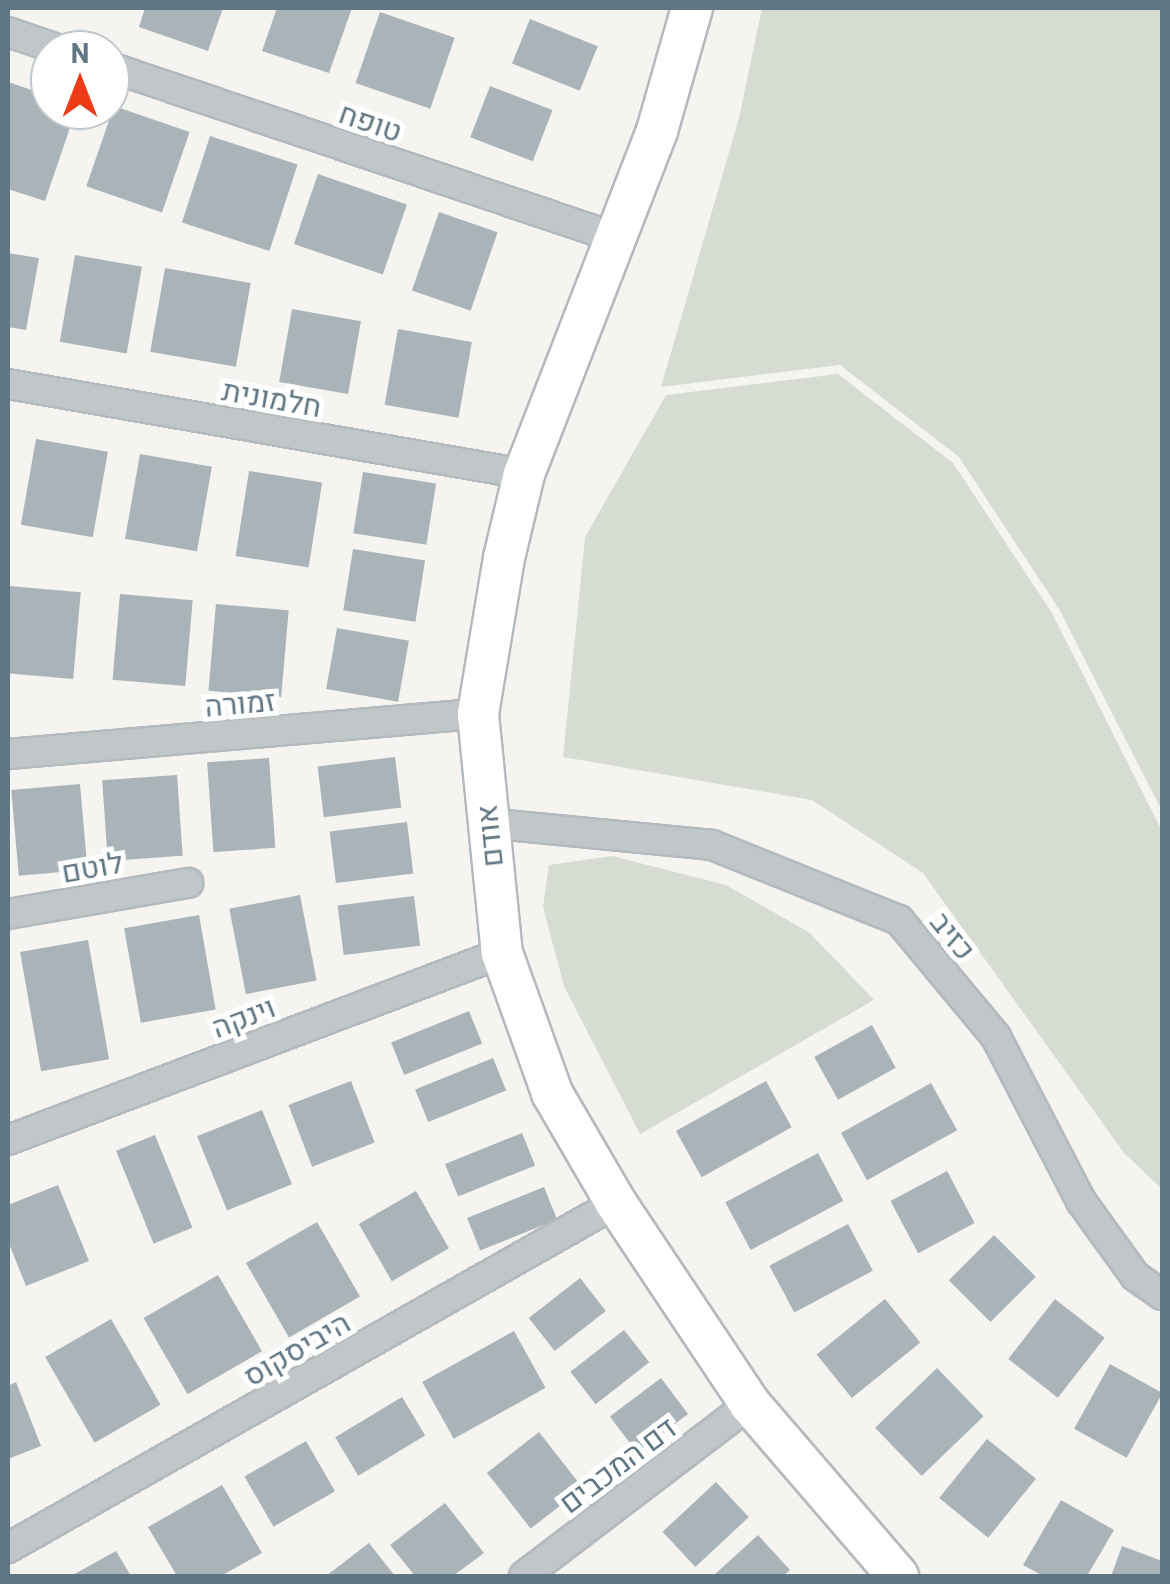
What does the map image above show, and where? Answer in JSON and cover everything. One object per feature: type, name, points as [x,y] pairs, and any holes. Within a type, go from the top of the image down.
[{"type":"street","name":"אודם","points":[[692,8],[656,131],[611,236],[524,474],[478,714],[485,823],[502,953],[552,1092],[616,1203],[750,1404],[898,1576]]},
{"type":"street","name":"טופח","points":[[130,74],[611,236]]},
{"type":"street","name":"חלמונית","points":[[8,384],[524,474]]},
{"type":"street","name":"זמורה","points":[[8,754],[478,714]]},
{"type":"street","name":"כזיב","points":[[485,823],[712,845],[899,920],[996,1037],[1081,1202],[1134,1276],[1162,1294]]},
{"type":"street","name":"לוטם","points":[[8,914],[188,882]]},
{"type":"street","name":"וינקה","points":[[8,1140],[502,953]]},
{"type":"street","name":"היביסקוס","points":[[8,1548],[616,1203]]},
{"type":"street","name":"דם המכבים","points":[[524,1576],[750,1404]]},
{"type":"shaded area","points":[[762,8],[1162,8],[1162,811],[1059,609],[959,457],[840,365],[661,387],[739,118]]},
{"type":"shaded area","points":[[838,374],[953,463],[1052,613],[1162,831],[1162,1189],[1124,1153],[923,873],[812,800],[563,757],[585,537],[666,395]]},
{"type":"shaded area","points":[[612,856],[726,885],[810,933],[874,1000],[640,1134],[564,986],[543,907],[549,865]]},
{"type":"building","points":[[145,8],[223,8],[208,51],[139,27]]},
{"type":"building","points":[[277,8],[352,8],[329,73],[262,51]]},
{"type":"building","points":[[380,12],[455,38],[430,109],[356,83]]},
{"type":"building","points":[[530,19],[598,46],[580,91],[512,64]]},
{"type":"building","points":[[8,82],[30,89],[30,130],[69,130],[45,201],[8,189]]},
{"type":"building","points":[[490,86],[553,110],[533,161],[470,137]]},
{"type":"building","points":[[130,112],[190,132],[162,212],[86,186],[106,130],[130,130]]},
{"type":"building","points":[[210,136],[297,164],[269,251],[182,223]]},
{"type":"building","points":[[318,174],[407,205],[383,275],[294,244]]},
{"type":"building","points":[[439,212],[498,232],[471,311],[412,290]]},
{"type":"building","points":[[8,253],[39,258],[26,330],[8,327]]},
{"type":"building","points":[[75,255],[142,267],[127,353],[60,342]]},
{"type":"building","points":[[165,268],[251,283],[236,367],[150,352]]},
{"type":"building","points":[[292,309],[361,321],[348,394],[279,382]]},
{"type":"building","points":[[398,329],[472,342],[458,418],[385,405]]},
{"type":"building","points":[[36,439],[108,452],[93,537],[21,525]]},
{"type":"building","points":[[140,454],[212,467],[197,551],[125,539]]},
{"type":"building","points":[[249,471],[322,483],[309,568],[236,556]]},
{"type":"building","points":[[363,472],[436,484],[426,545],[353,533]]},
{"type":"building","points":[[353,549],[425,560],[415,622],[343,610]]},
{"type":"building","points":[[9,586],[81,592],[73,679],[8,673]]},
{"type":"building","points":[[120,594],[193,600],[185,686],[113,680]]},
{"type":"building","points":[[216,604],[289,610],[281,697],[208,691]]},
{"type":"building","points":[[337,628],[409,641],[398,702],[326,689]]},
{"type":"building","points":[[395,757],[401,808],[324,817],[318,767]]},
{"type":"building","points":[[269,758],[275,848],[213,852],[207,762]]},
{"type":"building","points":[[177,775],[183,856],[108,861],[102,780]]},
{"type":"building","points":[[80,784],[87,870],[19,876],[11,790]]},
{"type":"building","points":[[407,822],[413,874],[336,883],[330,832]]},
{"type":"building","points":[[300,895],[317,980],[246,994],[229,909]]},
{"type":"building","points":[[414,896],[420,946],[344,955],[338,905]]},
{"type":"building","points":[[199,915],[216,1010],[141,1023],[124,928]]},
{"type":"building","points":[[88,940],[109,1059],[41,1071],[20,952]]},
{"type":"building","points":[[469,1011],[482,1043],[404,1075],[391,1042]]},
{"type":"building","points":[[872,1025],[896,1068],[838,1100],[814,1057]]},
{"type":"building","points":[[493,1058],[506,1090],[428,1122],[415,1089]]},
{"type":"building","points":[[351,1081],[375,1143],[312,1167],[288,1105]]},
{"type":"building","points":[[766,1081],[792,1127],[702,1177],[676,1131]]},
{"type":"building","points":[[931,1083],[957,1130],[867,1180],[841,1133]]},
{"type":"building","points":[[262,1110],[292,1184],[227,1210],[197,1136]]},
{"type":"building","points":[[522,1133],[535,1165],[458,1197],[445,1164]]},
{"type":"building","points":[[155,1135],[192,1228],[154,1243],[116,1151]]},
{"type":"building","points":[[818,1153],[843,1201],[751,1250],[725,1202]]},
{"type":"building","points":[[947,1171],[975,1223],[918,1253],[890,1201]]},
{"type":"building","points":[[58,1185],[89,1261],[26,1286],[8,1241],[8,1205]]},
{"type":"building","points":[[544,1187],[557,1219],[480,1251],[467,1218]]},
{"type":"building","points":[[416,1191],[449,1248],[392,1281],[359,1224]]},
{"type":"building","points":[[317,1222],[360,1296],[289,1337],[246,1263]]},
{"type":"building","points":[[848,1224],[873,1271],[794,1313],[769,1266]]},
{"type":"building","points":[[994,1235],[1036,1277],[990,1322],[949,1280]]},
{"type":"building","points":[[218,1275],[262,1351],[188,1394],[144,1318]]},
{"type":"building","points":[[580,1278],[606,1311],[555,1351],[529,1318]]},
{"type":"building","points":[[885,1299],[920,1343],[852,1398],[817,1354]]},
{"type":"building","points":[[1055,1299],[1105,1338],[1058,1398],[1008,1359]]},
{"type":"building","points":[[111,1319],[160,1405],[95,1443],[45,1357]]},
{"type":"building","points":[[624,1330],[649,1362],[596,1404],[570,1372]]},
{"type":"building","points":[[514,1331],[546,1388],[454,1439],[422,1382]]},
{"type":"building","points":[[1110,1364],[1162,1393],[1127,1458],[1074,1429]]},
{"type":"building","points":[[937,1368],[984,1416],[922,1476],[875,1428]]},
{"type":"building","points":[[661,1378],[688,1414],[637,1452],[610,1417]]},
{"type":"building","points":[[16,1382],[41,1446],[8,1459],[8,1386]]},
{"type":"building","points":[[402,1397],[425,1436],[358,1476],[335,1437]]},
{"type":"building","points":[[539,1432],[583,1488],[531,1529],[487,1473]]},
{"type":"building","points":[[987,1439],[1036,1479],[988,1538],[939,1498]]},
{"type":"building","points":[[306,1441],[335,1491],[274,1527],[245,1476]]},
{"type":"building","points":[[716,1482],[749,1517],[695,1567],[663,1532]]},
{"type":"building","points":[[222,1485],[262,1553],[221,1576],[177,1576],[148,1527]]},
{"type":"building","points":[[1061,1500],[1114,1530],[1087,1576],[1043,1576],[1023,1565]]},
{"type":"building","points":[[445,1503],[484,1553],[453,1576],[415,1576],[390,1545]]},
{"type":"building","points":[[758,1535],[790,1570],[783,1576],[713,1576]]},
{"type":"building","points":[[369,1543],[395,1576],[326,1576]]},
{"type":"building","points":[[1122,1546],[1162,1561],[1162,1576],[1111,1576]]},
{"type":"building","points":[[116,1551],[131,1576],[71,1576]]}]
